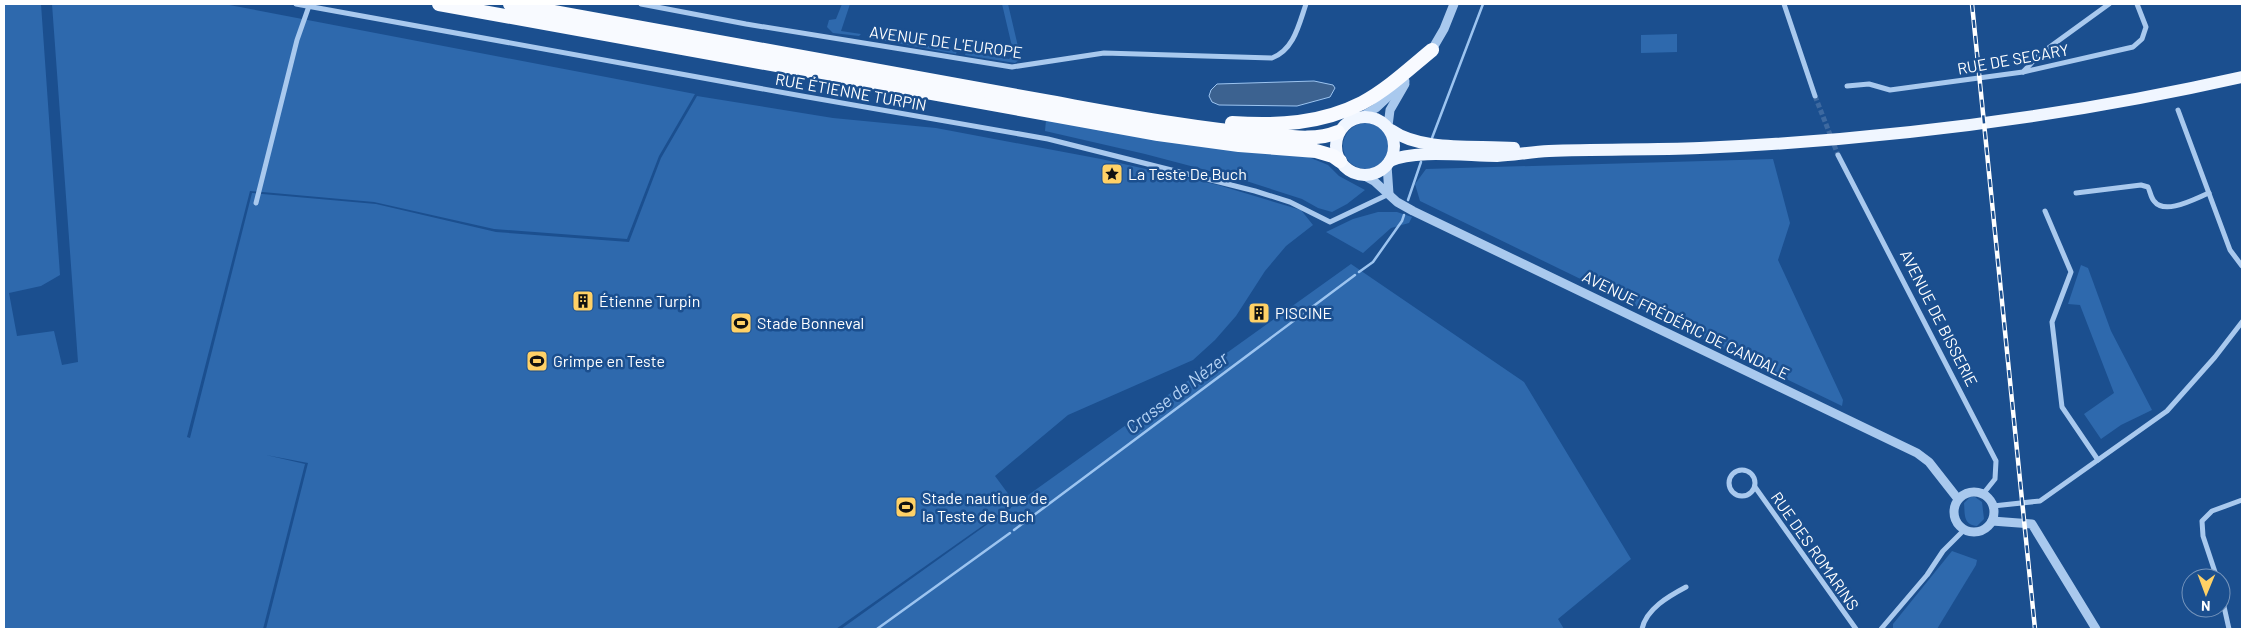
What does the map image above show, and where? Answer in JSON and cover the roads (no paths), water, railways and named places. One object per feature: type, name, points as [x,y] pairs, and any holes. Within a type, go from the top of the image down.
[{"type":"highway","points":[[440,4],[1158,134],[1239,145],[1324,153],[1340,161]]},
{"type":"highway","points":[[510,4],[917,80],[1161,122],[1241,133],[1318,137],[1338,132]]},
{"type":"highway","points":[[1049,102],[1203,121],[1271,125],[1311,121],[1363,102],[1384,89],[1432,50]]},
{"type":"main road","points":[[1546,151],[1432,144],[1409,140],[1377,119],[1361,117],[1352,119],[1338,132],[1336,142],[1336,152],[1340,161],[1352,172],[1363,175],[1376,173],[1388,163],[1406,156],[1497,156],[1546,151],[1700,148],[1896,133],[2104,104],[2242,77]]},
{"type":"main road","points":[[1388,163],[1395,146],[1389,128]]},
{"type":"street","name":"RUE ÉTIENNE TURPIN","points":[[296,4],[802,96],[1048,138],[1255,190],[1290,202],[1330,222],[1389,194]]},
{"type":"street","name":"AVENUE DE L'EUROPE","points":[[641,4],[752,25],[1012,67],[1104,53],[1272,58],[1280,55],[1292,42],[1306,4]]},
{"type":"street","points":[[1361,117],[1376,108],[1407,80],[1432,50],[1454,4]]},
{"type":"street","points":[[1784,4],[1815,96]]},
{"type":"street","points":[[2022,72],[2040,54],[2109,4]]},
{"type":"street","name":"RUE DE SECARY","points":[[1847,86],[1870,84],[1890,90],[2022,72],[2133,47],[2142,39],[2146,27],[2137,4]]},
{"type":"street","points":[[256,203],[297,40],[309,6]]},
{"type":"street","points":[[1389,128],[1390,110],[1407,80]]},
{"type":"street","points":[[2178,110],[2230,250],[2242,266]]},
{"type":"street","name":"AVENUE DE BISSERIE","points":[[1838,155],[1996,461],[1995,479],[1983,494]]},
{"type":"street","points":[[1388,163],[1389,194]]},
{"type":"street","name":"AVENUE FRÉDÉRIC DE CANDALE","points":[[1363,175],[1374,181],[1398,202],[1425,217],[1917,453],[1929,462],[1958,499]]},
{"type":"street","points":[[2076,193],[2141,185],[2148,187],[2154,202],[2160,206],[2174,207],[2209,193]]},
{"type":"street","points":[[2045,211],[2071,272],[2052,322],[2062,406],[2098,460]]},
{"type":"street","points":[[1993,506],[2040,500],[2167,410],[2215,357],[2242,322]]},
{"type":"street","points":[[1748,472],[1754,478],[1754,487],[1750,494],[1738,496],[1732,491],[1730,480],[1735,473],[1748,472]]},
{"type":"street","name":"RUE DES ROMARINS","points":[[1754,487],[1856,629]]},
{"type":"street","points":[[1967,493],[1983,494],[1993,506],[1992,521],[1986,528],[1978,532],[1964,530],[1956,522],[1954,516],[1958,499],[1967,493]]},
{"type":"street","points":[[2214,568],[2203,536],[2202,521],[2212,511],[2242,500]]},
{"type":"street","points":[[1992,521],[2032,524],[2096,629]]},
{"type":"street","points":[[1881,629],[1927,575],[1943,551],[1964,530]]},
{"type":"street","points":[[1642,629],[1649,613],[1686,587]]},
{"type":"waterway","name":"Crasse de Nézer","points":[[1432,138],[1483,4]]},
{"type":"waterway","name":"Crasse de Nézer","points":[[1408,200],[1421,162]]},
{"type":"waterway","name":"Crasse de Nézer","points":[[1359,272],[1373,262],[1402,221],[1404,215]]},
{"type":"waterway","name":"Crasse de Nézer","points":[[1014,530],[1355,275]]},
{"type":"waterway","name":"Crasse de Nézer","points":[[877,629],[1010,533]]},
{"type":"tunnel","points":[[1815,96],[1838,155]]},
{"type":"railway","points":[[1972,4],[2035,629]]},
{"type":"place","name":"La Teste De Buch","points":[[1112,174]]},
{"type":"place","name":"Étienne Turpin","points":[[583,301]]},
{"type":"place","name":"PISCINE","points":[[1259,313]]},
{"type":"place","name":"Stade Bonneval","points":[[741,323]]},
{"type":"place","name":"Grimpe en Teste","points":[[537,361]]},
{"type":"place","name":"Stade nautique de la Teste de Buch","points":[[906,507]]}]
